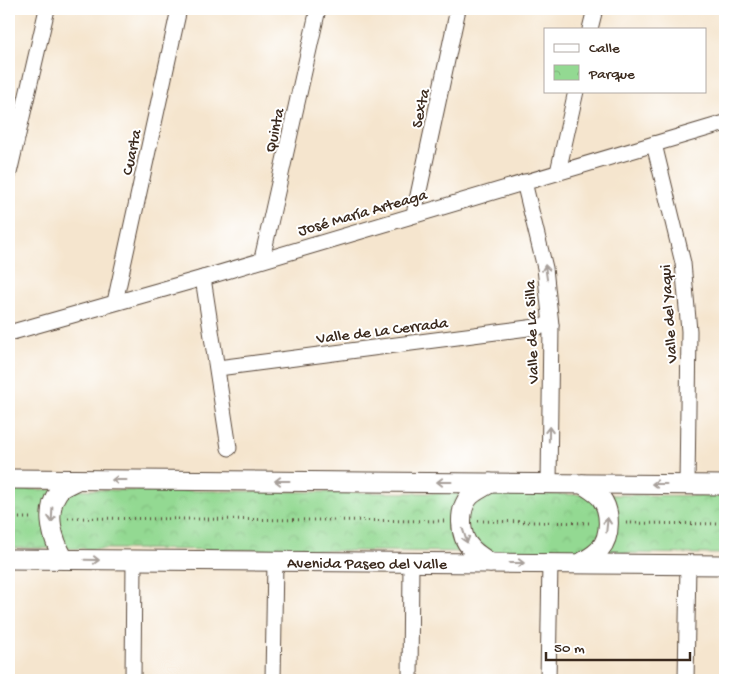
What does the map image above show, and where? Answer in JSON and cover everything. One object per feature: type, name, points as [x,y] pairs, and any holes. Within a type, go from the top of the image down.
[{"type":"street","points":[[9,173],[47,9]]},
{"type":"street","name":"Cuarta","points":[[115,302],[179,9]]},
{"type":"street","name":"Quinta","points":[[262,259],[318,9]]},
{"type":"street","name":"Sexta","points":[[414,214],[458,9]]},
{"type":"street","points":[[590,28],[595,9]]},
{"type":"street","points":[[558,172],[576,92]]},
{"type":"street","name":"José María Arteaga","points":[[9,333],[203,278],[725,122]]},
{"type":"street","name":"Valle del Yaqui","points":[[654,144],[684,272],[689,331],[687,484]]},
{"type":"street","name":"Valle de La Silla","points":[[524,182],[545,268],[551,325],[549,483]]},
{"type":"street","points":[[203,278],[229,448]]},
{"type":"street","name":"Valle de La Cerrada","points":[[218,368],[551,325]]},
{"type":"street","points":[[9,479],[725,485]]},
{"type":"street","points":[[64,559],[52,533],[52,506],[58,491],[77,480]]},
{"type":"street","points":[[490,483],[470,496],[463,510],[462,521],[463,534],[466,541],[471,548],[490,563]]},
{"type":"street","points":[[581,564],[599,550],[604,542],[609,523],[608,514],[600,497],[582,484]]},
{"type":"street","name":"Avenida Paseo del Valle","points":[[9,559],[725,565]]},
{"type":"street","points":[[133,680],[134,560]]},
{"type":"street","points":[[273,680],[275,561]]},
{"type":"street","points":[[410,680],[411,562]]},
{"type":"street","points":[[548,680],[550,563]]},
{"type":"street","points":[[686,680],[688,564]]},
{"type":"path","points":[[9,518],[725,524]]},
{"type":"green space","points":[[9,489],[725,496],[725,554],[9,548]]}]
